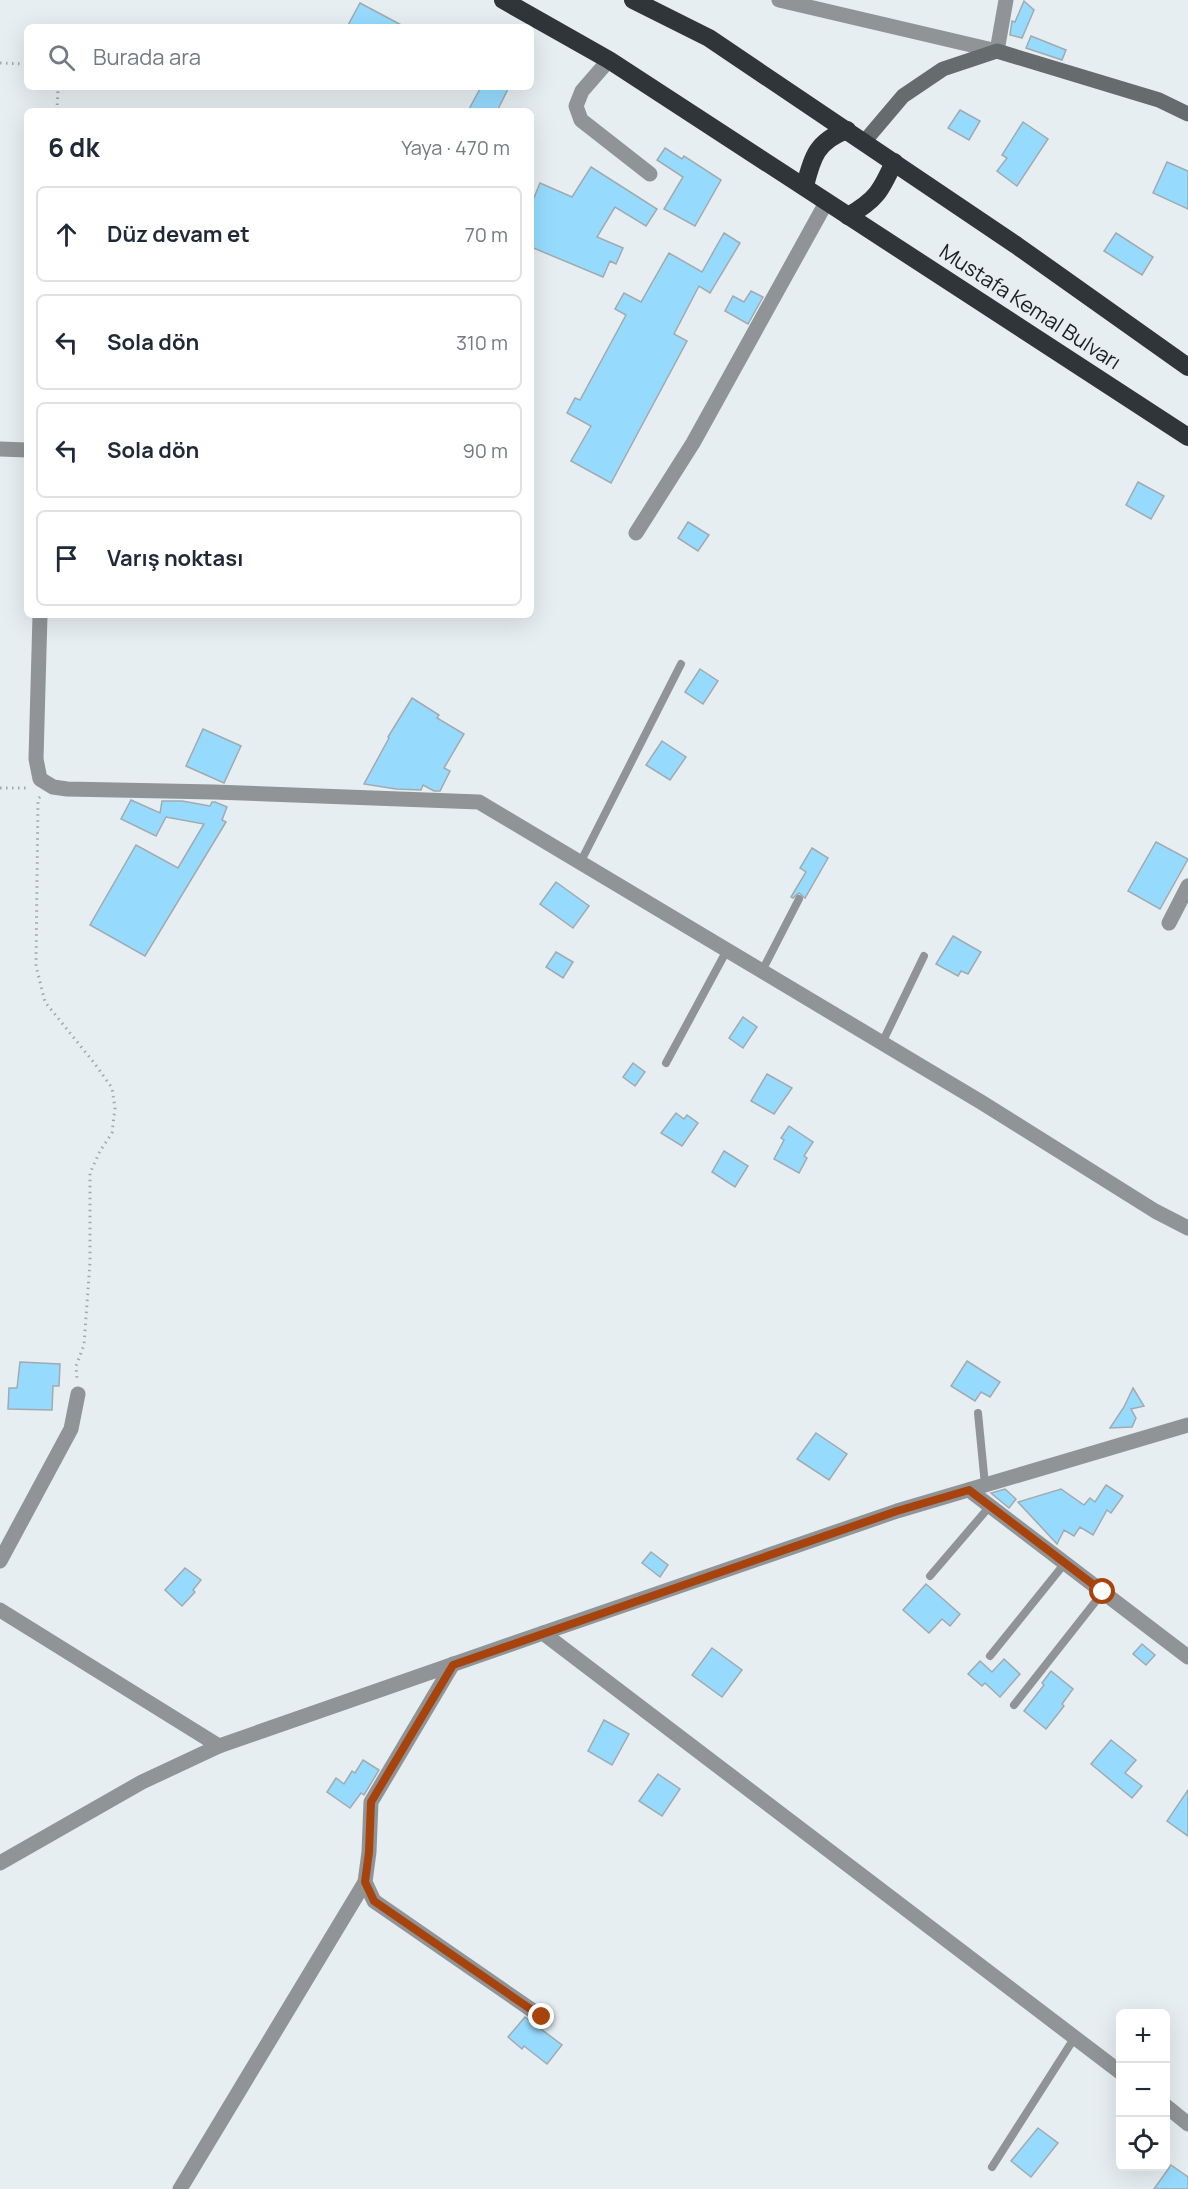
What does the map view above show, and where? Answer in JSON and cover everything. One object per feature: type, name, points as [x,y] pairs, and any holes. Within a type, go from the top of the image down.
[{"type":"highway","name":"Mustafa Kemal Bulvarı","points":[[503,0],[609,60],[1188,436]]},
{"type":"highway","name":"Mustafa Kemal Bulvarı","points":[[633,0],[709,38],[1016,245],[1188,367]]},
{"type":"highway","points":[[805,186],[811,163],[818,149],[831,136],[847,130]]},
{"type":"highway","points":[[848,216],[868,204],[883,188],[894,162]]},
{"type":"street","points":[[779,0],[826,5],[997,51],[1159,100],[1188,114]]},
{"type":"street","points":[[997,51],[1006,0]]},
{"type":"street","points":[[864,142],[903,96],[943,69],[997,51]]},
{"type":"street","points":[[609,60],[582,91],[576,106],[581,120],[650,174]]},
{"type":"street","points":[[636,533],[693,443],[827,201]]},
{"type":"street","points":[[0,449],[24,450]]},
{"type":"street","points":[[39,618],[36,759],[40,779],[53,787],[479,802],[882,1043],[1155,1211],[1188,1228]]},
{"type":"street","points":[[1169,923],[1188,886]]},
{"type":"street","points":[[0,1561],[71,1429],[78,1394]]},
{"type":"street","points":[[0,1863],[142,1782],[219,1746],[897,1511],[1188,1425]]},
{"type":"street","points":[[969,1490],[1188,1657]]},
{"type":"street","points":[[0,1610],[219,1746]]},
{"type":"street","points":[[543,1633],[1116,2069]]},
{"type":"street","points":[[180,2189],[365,1882],[371,1802],[453,1665]]},
{"type":"street","points":[[365,1882],[374,1901],[542,2017]]},
{"type":"street","points":[[1170,2109],[1188,2124]]},
{"type":"lane","points":[[580,863],[681,664]]},
{"type":"lane","points":[[762,971],[799,899]]},
{"type":"lane","points":[[666,1063],[727,950]]},
{"type":"lane","points":[[882,1043],[924,956]]},
{"type":"lane","points":[[978,1413],[985,1485]]},
{"type":"lane","points":[[930,1576],[990,1506]]},
{"type":"lane","points":[[990,1656],[1065,1563]]},
{"type":"lane","points":[[1014,1705],[1103,1592]]},
{"type":"lane","points":[[992,2167],[1074,2037]]},
{"type":"path","points":[[0,63],[24,64]]},
{"type":"path","points":[[57,90],[57,108]]},
{"type":"path","points":[[53,787],[38,799],[36,966],[45,1002],[112,1088],[115,1108],[112,1133],[99,1151],[90,1173],[90,1262],[84,1345],[76,1366],[78,1394]]},
{"type":"building","points":[[1024,1],[1034,10],[1022,38],[1010,35],[1012,21],[1015,22]]},
{"type":"building","points":[[360,3],[399,24],[349,24]]},
{"type":"building","points":[[1031,36],[1066,50],[1062,60],[1026,48]]},
{"type":"building","points":[[479,90],[508,90],[498,108],[470,108]]},
{"type":"building","points":[[960,110],[980,121],[969,140],[948,128]]},
{"type":"building","points":[[1023,122],[1048,139],[1017,186],[997,171],[1007,158],[1002,155]]},
{"type":"building","points":[[665,148],[682,159],[684,156],[721,180],[695,226],[664,209],[683,177],[657,160]]},
{"type":"building","points":[[1167,162],[1188,171],[1188,209],[1153,193]]},
{"type":"building","points":[[591,167],[657,209],[646,226],[615,207],[597,237],[623,248],[616,264],[610,261],[603,277],[534,248],[534,198],[540,183],[572,197]]},
{"type":"building","points":[[724,233],[740,243],[710,293],[699,286],[674,334],[687,341],[611,483],[571,461],[591,426],[567,413],[575,398],[580,400],[626,315],[615,309],[624,293],[641,302],[669,253],[702,272]]},
{"type":"building","points":[[1116,233],[1153,257],[1142,275],[1104,251]]},
{"type":"building","points":[[751,291],[763,297],[748,324],[725,311],[733,296],[744,302]]},
{"type":"building","points":[[1138,482],[1164,496],[1151,519],[1126,505]]},
{"type":"building","points":[[688,522],[709,535],[698,551],[678,538]]},
{"type":"building","points":[[700,669],[718,681],[703,704],[685,692]]},
{"type":"building","points":[[412,698],[439,715],[437,718],[464,734],[444,768],[450,771],[440,791],[434,791],[423,785],[421,790],[364,784],[388,737]]},
{"type":"building","points":[[203,729],[241,746],[224,783],[186,766]]},
{"type":"building","points":[[662,741],[686,757],[670,780],[646,765]]},
{"type":"building","points":[[131,800],[160,813],[162,801],[182,801],[210,806],[212,802],[215,802],[227,807],[222,820],[226,822],[145,956],[90,925],[136,845],[178,868],[204,824],[166,817],[156,836],[121,819]]},
{"type":"building","points":[[1156,842],[1188,859],[1160,909],[1128,891]]},
{"type":"building","points":[[812,848],[828,858],[805,898],[799,893],[793,898],[791,897],[806,872],[800,868]]},
{"type":"building","points":[[556,882],[589,906],[573,928],[540,904]]},
{"type":"building","points":[[953,936],[981,952],[968,974],[961,971],[958,976],[936,964]]},
{"type":"building","points":[[556,952],[573,962],[563,978],[546,967]]},
{"type":"building","points":[[743,1017],[757,1027],[743,1048],[729,1038]]},
{"type":"building","points":[[633,1063],[645,1072],[635,1086],[623,1077]]},
{"type":"building","points":[[767,1074],[792,1088],[774,1114],[751,1101]]},
{"type":"building","points":[[676,1113],[684,1119],[687,1115],[698,1123],[682,1146],[661,1133]]},
{"type":"building","points":[[789,1126],[813,1142],[804,1156],[807,1158],[799,1173],[774,1159],[784,1140],[781,1138]]},
{"type":"building","points":[[724,1151],[748,1166],[735,1187],[712,1172]]},
{"type":"building","points":[[967,1361],[1000,1382],[990,1397],[981,1392],[975,1401],[951,1386]]},
{"type":"building","points":[[20,1362],[60,1364],[59,1386],[53,1386],[52,1410],[8,1409],[9,1388],[17,1388]]},
{"type":"building","points":[[1133,1388],[1144,1406],[1131,1409],[1136,1418],[1132,1427],[1110,1428],[1124,1407]]},
{"type":"building","points":[[816,1433],[847,1454],[829,1480],[797,1459]]},
{"type":"building","points":[[1106,1485],[1123,1496],[1111,1513],[1107,1510],[1093,1535],[1080,1527],[1074,1536],[1064,1530],[1057,1544],[1018,1502],[1061,1489],[1084,1505],[1090,1498],[1095,1502]]},
{"type":"building","points":[[1005,1489],[1016,1499],[1009,1508],[991,1493]]},
{"type":"building","points":[[651,1552],[668,1565],[660,1577],[642,1563]]},
{"type":"building","points":[[185,1568],[201,1580],[193,1590],[195,1592],[182,1606],[165,1590]]},
{"type":"building","points":[[926,1584],[960,1614],[950,1626],[942,1619],[929,1633],[903,1610]]},
{"type":"building","points":[[1142,1644],[1155,1655],[1146,1665],[1133,1654]]},
{"type":"building","points":[[712,1648],[742,1670],[722,1697],[692,1675]]},
{"type":"building","points":[[1004,1659],[1020,1674],[1000,1697],[985,1683],[982,1686],[968,1674],[980,1661],[992,1672]]},
{"type":"building","points":[[1051,1671],[1073,1689],[1062,1704],[1064,1706],[1046,1729],[1024,1711],[1044,1685],[1042,1683]]},
{"type":"building","points":[[604,1720],[629,1734],[612,1765],[588,1751]]},
{"type":"building","points":[[1111,1740],[1136,1760],[1125,1773],[1142,1786],[1132,1798],[1091,1764]]},
{"type":"building","points":[[363,1760],[379,1770],[364,1795],[361,1793],[350,1808],[327,1792],[336,1778],[344,1784]]},
{"type":"building","points":[[658,1774],[680,1789],[662,1816],[639,1801]]},
{"type":"building","points":[[1188,1790],[1188,1836],[1167,1821]]},
{"type":"building","points":[[525,2017],[562,2045],[547,2064],[524,2046],[522,2049],[508,2037]]},
{"type":"building","points":[[1038,2128],[1058,2143],[1031,2177],[1011,2161]]},
{"type":"building","points":[[1170,2166],[1188,2177],[1188,2189],[1154,2189],[1167,2171],[1170,2171]]},
{"type":"route","points":[[542,2017],[374,1901],[365,1882],[371,1802],[453,1665],[897,1511],[969,1490],[1103,1592]]}]
